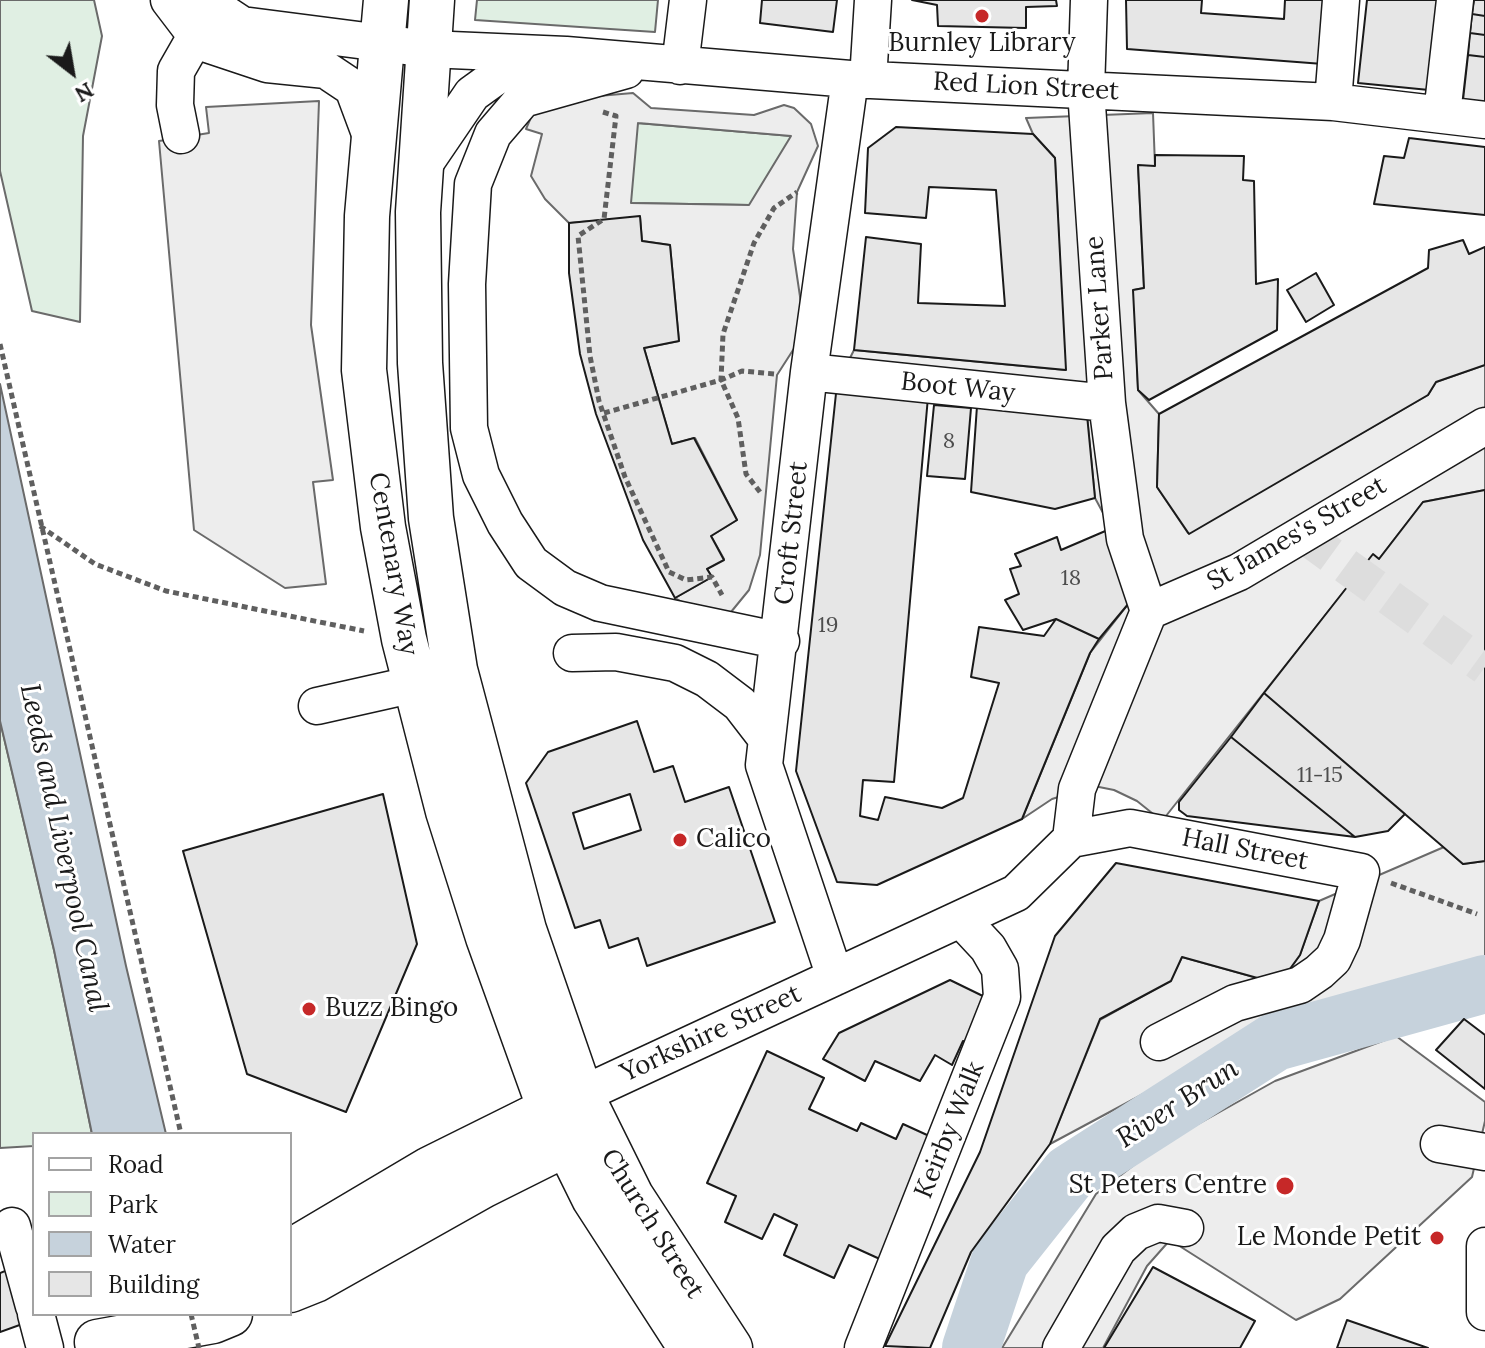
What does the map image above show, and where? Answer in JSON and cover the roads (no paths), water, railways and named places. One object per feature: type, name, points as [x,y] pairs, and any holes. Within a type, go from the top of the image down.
[{"type":"main road","name":"Centenary Way","points":[[386,0],[367,216],[364,370],[383,527],[404,639],[452,825],[573,1119]]},
{"type":"main road","name":"Centenary Way","points":[[432,0],[418,212],[420,363],[431,518],[455,670],[573,1119]]},
{"type":"main road","name":"Yorkshire Street","points":[[292,1251],[430,1169],[573,1119]]},
{"type":"main road","name":"Yorkshire Street","points":[[292,1289],[315,1280],[398,1231],[573,1119]]},
{"type":"main road","name":"Church Street","points":[[573,1119],[594,1198],[691,1348]]},
{"type":"main road","name":"Church Street","points":[[573,1119],[730,1348]]},
{"type":"main road","points":[[88,1345],[155,1316]]},
{"type":"main road","points":[[88,1345],[225,1316]]},
{"type":"street","points":[[169,0],[201,42],[267,64],[326,70],[353,88],[375,148]]},
{"type":"street","name":"Red Lion Street","points":[[204,0],[242,25],[573,68]]},
{"type":"street","points":[[326,70],[382,44],[411,16],[417,0]]},
{"type":"street","points":[[667,65],[688,0]]},
{"type":"street","name":"Croft Street","points":[[835,977],[764,765],[781,641],[809,372],[873,0]]},
{"type":"street","name":"Parker Lane","points":[[1089,0],[1086,90],[1107,403],[1125,539],[1149,611]]},
{"type":"street","points":[[1333,102],[1341,0]]},
{"type":"street","points":[[1442,114],[1455,0]]},
{"type":"street","points":[[181,135],[175,105],[176,71],[196,36]]},
{"type":"street","points":[[382,44],[404,65],[425,98]]},
{"type":"street","name":"Red Lion Street","points":[[423,166],[472,94],[508,68],[667,65],[859,80],[1333,102],[1485,120]]},
{"type":"street","points":[[573,68],[523,99],[493,134],[473,184],[467,284],[469,428],[481,475],[505,523],[531,563],[565,588],[600,603],[781,641]]},
{"type":"street","name":"Boot Way","points":[[809,372],[1107,403]]},
{"type":"street","name":"St James's Street","points":[[1149,611],[1239,572],[1485,426]]},
{"type":"street","points":[[1071,839],[1077,789],[1149,611]]},
{"type":"street","points":[[572,653],[616,652],[675,663],[707,679],[740,704],[767,739]]},
{"type":"street","points":[[317,706],[415,684]]},
{"type":"street","name":"Hall Street","points":[[1071,839],[1130,828],[1361,872],[1342,940],[1333,959],[1319,972],[1300,985],[1235,1003],[1159,1042]]},
{"type":"street","name":"Yorkshire Street","points":[[573,1119],[835,977],[1016,893],[1071,839]]},
{"type":"street","name":"Keirby Walk","points":[[863,1348],[1002,997],[1000,969],[988,948],[961,919]]},
{"type":"street","points":[[1439,1144],[1485,1152]]},
{"type":"street","points":[[1061,1348],[1118,1249],[1136,1232],[1158,1223],[1185,1228]]},
{"type":"street","points":[[12,1226],[32,1299]]},
{"type":"street","points":[[1484,1300],[1485,1246]]},
{"type":"street","points":[[37,1316],[45,1348]]},
{"type":"water","name":"Leeds and Liverpool Canal","points":[[0,384],[126,966],[166,1132],[92,1132],[54,950],[0,721]]},
{"type":"waterway","name":"River Brun","points":[[971,1348],[1000,1261],[1069,1174],[1275,1042],[1485,984]]},
{"type":"tunnel","points":[[1302,534],[1485,667]]},
{"type":"place","name":"Burnley Library","points":[[982,16]]},
{"type":"place","name":"Calico","points":[[680,840]]},
{"type":"place","name":"Buzz Bingo","points":[[309,1009]]},
{"type":"place","name":"St Peters Centre","points":[[1285,1186]]},
{"type":"place","name":"Le Monde Petit","points":[[1437,1238]]}]
